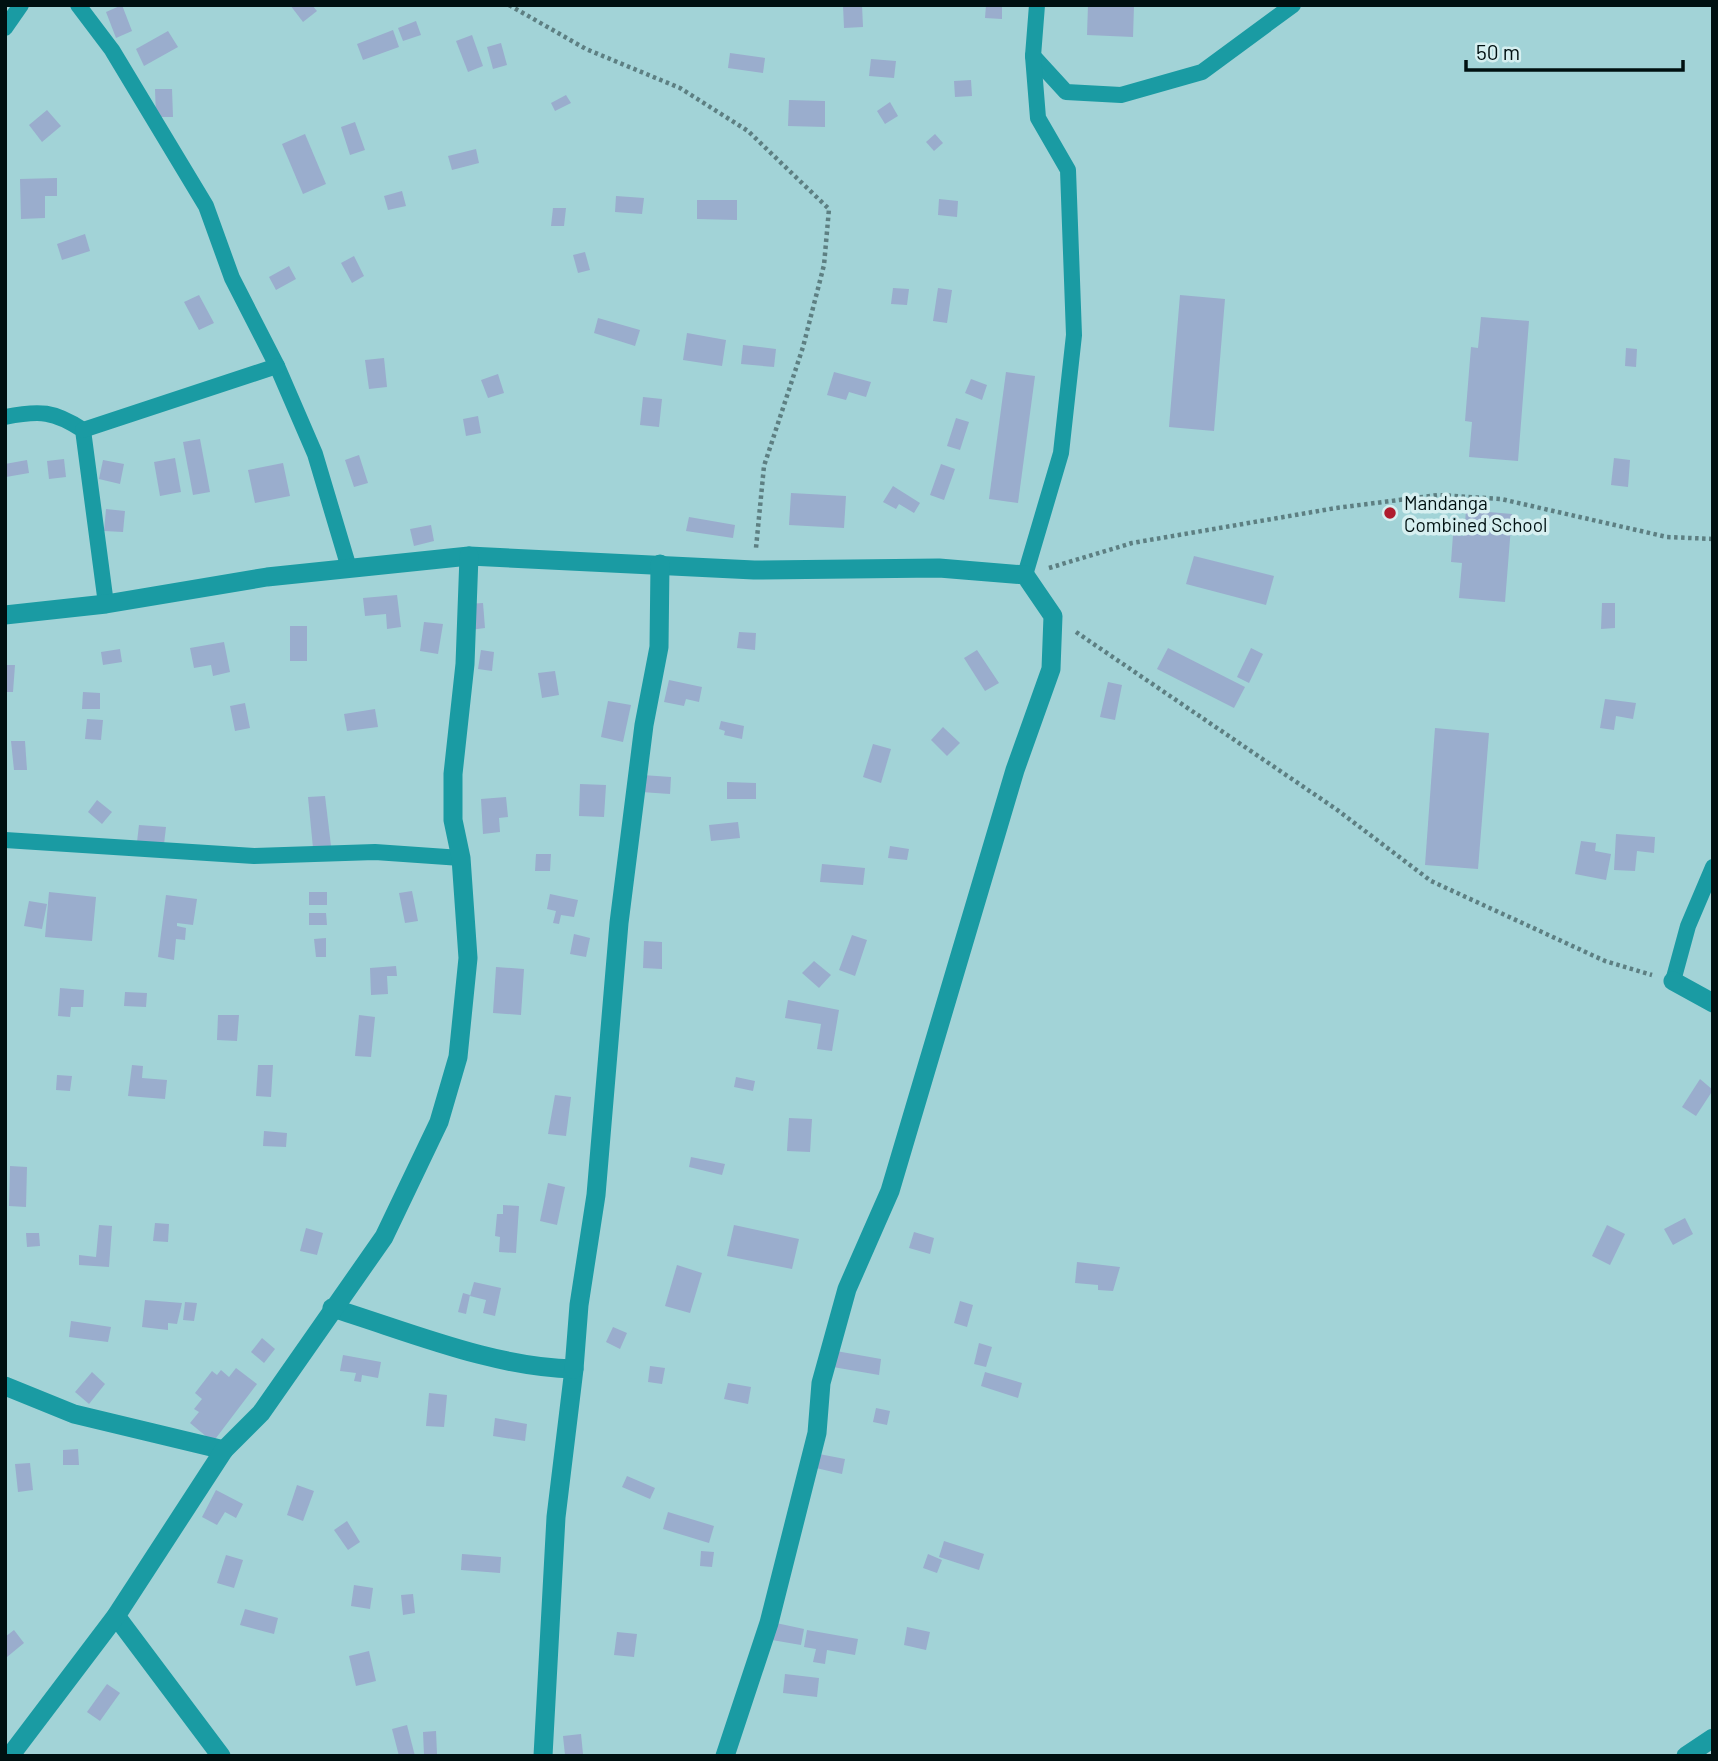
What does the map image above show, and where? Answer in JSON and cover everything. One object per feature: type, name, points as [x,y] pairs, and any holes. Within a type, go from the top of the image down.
[{"type":"street","points":[[10,1756],[116,1616],[224,1450],[261,1413],[384,1237],[439,1122],[457,1057],[467,958],[461,858],[453,820],[453,774],[465,664],[469,556]]},
{"type":"street","points":[[5,615],[106,604],[267,577],[469,556],[562,563],[660,564],[754,570],[939,568],[1025,575],[1053,616],[1051,668],[1015,771],[890,1191],[847,1289],[821,1383],[817,1433],[769,1623],[725,1756]]},
{"type":"street","points":[[543,1756],[556,1517],[579,1304],[596,1195],[619,923],[644,725],[659,647],[660,564]]},
{"type":"street","points":[[1673,981],[1713,1003]]},
{"type":"street","points":[[332,1308],[501,1359],[538,1368],[574,1369]]},
{"type":"street","points":[[5,1386],[74,1414],[224,1450]]},
{"type":"street","points":[[116,1616],[221,1756]]},
{"type":"street","points":[[1686,1756],[1713,1738]]},
{"type":"lane","points":[[5,27],[21,5]]},
{"type":"lane","points":[[78,5],[112,50],[206,206],[232,278],[278,366],[315,454],[349,568]]},
{"type":"lane","points":[[1025,575],[1061,453],[1074,335],[1068,170],[1038,118],[1033,56],[1037,5]]},
{"type":"lane","points":[[1033,56],[1066,92],[1121,95],[1202,72],[1293,5]]},
{"type":"lane","points":[[83,430],[278,366]]},
{"type":"lane","points":[[5,416],[41,412],[61,415],[83,430],[106,604]]},
{"type":"lane","points":[[5,840],[254,856],[375,852],[461,858]]},
{"type":"lane","points":[[1673,981],[1688,926],[1713,867]]},
{"type":"path","points":[[509,5],[586,50],[680,89],[748,131],[829,209],[824,265],[803,347],[764,466],[754,570]]},
{"type":"path","points":[[1025,575],[1132,543],[1336,508],[1438,495],[1501,499],[1667,537],[1713,539]]},
{"type":"path","points":[[1053,616],[1336,809],[1431,881],[1605,961],[1673,981]]},
{"type":"building","points":[[122,5],[132,31],[116,38],[106,12]]},
{"type":"building","points":[[290,5],[312,5],[317,11],[303,22]]},
{"type":"building","points":[[843,5],[862,5],[863,27],[844,28]]},
{"type":"building","points":[[986,5],[1002,5],[1002,19],[985,18]]},
{"type":"building","points":[[1088,5],[1134,5],[1133,37],[1087,35]]},
{"type":"building","points":[[416,21],[421,35],[403,41],[398,28]]},
{"type":"building","points":[[393,30],[399,47],[363,60],[357,44]]},
{"type":"building","points":[[168,31],[178,47],[144,66],[136,49]]},
{"type":"building","points":[[472,35],[483,66],[468,72],[456,41]]},
{"type":"building","points":[[501,43],[507,65],[493,69],[487,47]]},
{"type":"building","points":[[730,53],[765,58],[763,73],[728,68]]},
{"type":"building","points":[[871,59],[896,61],[894,78],[869,76]]},
{"type":"building","points":[[971,80],[972,96],[955,97],[954,81]]},
{"type":"building","points":[[155,89],[172,89],[173,117],[156,117]]},
{"type":"building","points":[[566,95],[571,103],[555,111],[551,103]]},
{"type":"building","points":[[789,100],[825,101],[825,127],[788,126]]},
{"type":"building","points":[[890,102],[898,116],[885,124],[877,111]]},
{"type":"building","points":[[47,110],[61,126],[42,142],[29,125]]},
{"type":"building","points":[[355,122],[365,150],[350,155],[341,127]]},
{"type":"building","points":[[305,134],[326,184],[303,194],[282,144]]},
{"type":"building","points":[[935,134],[943,143],[934,151],[926,142]]},
{"type":"building","points":[[476,149],[479,163],[452,170],[448,156]]},
{"type":"building","points":[[57,178],[57,196],[45,196],[45,218],[21,219],[20,179]]},
{"type":"building","points":[[402,191],[406,206],[388,210],[384,196]]},
{"type":"building","points":[[616,196],[644,198],[642,214],[615,212]]},
{"type":"building","points":[[939,199],[958,201],[957,217],[938,215]]},
{"type":"building","points":[[697,200],[737,200],[737,220],[697,219]]},
{"type":"building","points":[[553,208],[566,208],[564,226],[551,226]]},
{"type":"building","points":[[85,234],[90,251],[62,260],[57,244]]},
{"type":"building","points":[[585,252],[590,270],[578,273],[573,255]]},
{"type":"building","points":[[354,256],[364,276],[352,283],[341,263]]},
{"type":"building","points":[[289,266],[296,279],[276,290],[269,277]]},
{"type":"building","points":[[893,288],[909,289],[907,305],[891,304]]},
{"type":"building","points":[[938,288],[952,290],[947,323],[933,321]]},
{"type":"building","points":[[199,295],[214,323],[199,330],[184,302]]},
{"type":"building","points":[[1180,295],[1225,299],[1214,431],[1169,427]]},
{"type":"building","points":[[1481,317],[1529,321],[1518,461],[1469,457],[1472,422],[1465,421],[1471,347],[1478,348]]},
{"type":"building","points":[[598,318],[640,330],[635,346],[594,333]]},
{"type":"building","points":[[687,333],[726,340],[722,366],[683,360]]},
{"type":"building","points":[[743,345],[776,349],[774,367],[741,364]]},
{"type":"building","points":[[1626,348],[1637,349],[1636,367],[1625,366]]},
{"type":"building","points":[[384,358],[387,387],[369,389],[365,360]]},
{"type":"building","points":[[834,372],[871,382],[866,397],[849,392],[846,400],[827,395]]},
{"type":"building","points":[[1006,372],[1035,376],[1018,503],[989,499]]},
{"type":"building","points":[[498,374],[504,393],[488,398],[481,380]]},
{"type":"building","points":[[971,379],[987,385],[982,400],[965,393]]},
{"type":"building","points":[[643,397],[662,399],[659,427],[640,425]]},
{"type":"building","points":[[478,416],[481,433],[466,436],[463,419]]},
{"type":"building","points":[[956,418],[969,422],[960,450],[947,446]]},
{"type":"building","points":[[200,439],[210,492],[193,495],[183,442]]},
{"type":"building","points":[[359,455],[368,483],[354,487],[345,460]]},
{"type":"building","points":[[175,458],[181,492],[160,496],[154,462]]},
{"type":"building","points":[[1614,458],[1630,460],[1628,487],[1611,485]]},
{"type":"building","points":[[64,459],[66,477],[49,479],[47,461]]},
{"type":"building","points":[[27,460],[29,473],[6,477],[5,464]]},
{"type":"building","points":[[103,460],[124,464],[120,484],[99,479]]},
{"type":"building","points":[[283,463],[290,496],[255,503],[248,470]]},
{"type":"building","points":[[941,464],[955,469],[944,500],[930,495]]},
{"type":"building","points":[[893,486],[920,503],[914,513],[899,504],[896,509],[883,502]]},
{"type":"building","points":[[791,493],[846,496],[844,528],[789,525]]},
{"type":"building","points":[[106,509],[125,511],[123,532],[104,531]]},
{"type":"building","points":[[1466,510],[1512,514],[1505,602],[1459,598],[1462,563],[1451,562],[1453,535],[1464,536]]},
{"type":"building","points":[[689,517],[735,525],[733,538],[686,531]]},
{"type":"building","points":[[431,525],[434,541],[414,546],[410,529]]},
{"type":"building","points":[[1194,556],[1274,576],[1266,605],[1186,584]]},
{"type":"building","points":[[397,595],[401,627],[387,629],[386,614],[365,616],[363,598]]},
{"type":"building","points":[[483,603],[485,628],[470,630],[467,604]]},
{"type":"building","points":[[1602,603],[1615,603],[1615,628],[1601,629]]},
{"type":"building","points":[[424,622],[443,624],[438,654],[420,651]]},
{"type":"building","points":[[290,626],[307,626],[307,661],[290,661]]},
{"type":"building","points":[[739,632],[756,633],[755,650],[737,648]]},
{"type":"building","points":[[224,642],[230,672],[213,676],[211,665],[194,668],[190,648]]},
{"type":"building","points":[[1168,648],[1245,687],[1234,708],[1157,669]]},
{"type":"building","points":[[1251,648],[1263,654],[1249,683],[1237,677]]},
{"type":"building","points":[[120,649],[122,662],[103,665],[101,652]]},
{"type":"building","points":[[481,650],[494,652],[492,671],[478,669]]},
{"type":"building","points":[[977,650],[999,683],[985,691],[964,658]]},
{"type":"building","points":[[5,665],[15,665],[13,692],[5,692]]},
{"type":"building","points":[[555,671],[559,695],[542,698],[538,673]]},
{"type":"building","points":[[669,680],[702,687],[699,702],[686,699],[684,706],[664,702]]},
{"type":"building","points":[[1108,682],[1122,685],[1115,720],[1100,717]]},
{"type":"building","points":[[83,692],[100,693],[100,709],[82,709]]},
{"type":"building","points":[[1605,699],[1636,703],[1633,719],[1616,716],[1614,730],[1600,728]]},
{"type":"building","points":[[608,701],[631,705],[623,742],[601,737]]},
{"type":"building","points":[[245,703],[250,728],[235,731],[230,706]]},
{"type":"building","points":[[375,709],[378,727],[347,731],[344,714]]},
{"type":"building","points":[[87,719],[103,720],[101,740],[85,739]]},
{"type":"building","points":[[721,721],[744,726],[742,739],[724,735],[725,731],[719,729]]},
{"type":"building","points":[[943,727],[960,743],[947,756],[931,740]]},
{"type":"building","points":[[1435,728],[1489,733],[1478,869],[1425,865]]},
{"type":"building","points":[[11,741],[25,741],[27,770],[14,770]]},
{"type":"building","points":[[873,744],[891,749],[881,783],[863,777]]},
{"type":"building","points":[[642,775],[671,777],[670,794],[641,792]]},
{"type":"building","points":[[727,782],[756,783],[756,799],[727,799]]},
{"type":"building","points":[[580,784],[606,785],[604,817],[579,816]]},
{"type":"building","points":[[325,796],[331,846],[313,848],[308,797]]},
{"type":"building","points":[[506,797],[508,817],[499,818],[500,832],[483,834],[481,799]]},
{"type":"building","points":[[97,800],[112,812],[102,824],[88,812]]},
{"type":"building","points":[[738,822],[740,838],[711,841],[709,825]]},
{"type":"building","points":[[139,825],[166,827],[164,844],[137,842]]},
{"type":"building","points":[[1616,834],[1655,837],[1654,853],[1637,851],[1635,871],[1614,870]]},
{"type":"building","points":[[1581,841],[1596,843],[1595,851],[1611,854],[1606,880],[1575,874]]},
{"type":"building","points":[[890,846],[909,849],[907,860],[888,858]]},
{"type":"building","points":[[536,854],[551,854],[550,871],[535,871]]},
{"type":"building","points":[[822,864],[865,868],[863,885],[820,882]]},
{"type":"building","points":[[412,891],[418,921],[405,923],[399,893]]},
{"type":"building","points":[[49,892],[96,897],[92,941],[45,937]]},
{"type":"building","points":[[309,892],[327,892],[327,905],[309,905]]},
{"type":"building","points":[[550,894],[578,900],[574,917],[561,915],[559,924],[553,923],[556,911],[547,909]]},
{"type":"building","points":[[166,895],[197,899],[193,925],[177,923],[177,926],[186,928],[185,940],[176,939],[174,960],[158,957]]},
{"type":"building","points":[[29,901],[47,904],[42,929],[24,926]]},
{"type":"building","points":[[309,913],[326,913],[327,925],[309,925]]},
{"type":"building","points":[[574,934],[590,938],[586,957],[570,954]]},
{"type":"building","points":[[852,935],[867,940],[855,976],[839,970]]},
{"type":"building","points":[[326,938],[326,957],[316,957],[314,939]]},
{"type":"building","points":[[644,941],[662,942],[662,969],[643,968]]},
{"type":"building","points":[[814,961],[831,975],[819,988],[802,973]]},
{"type":"building","points":[[396,966],[397,976],[387,976],[388,994],[371,995],[370,968]]},
{"type":"building","points":[[496,967],[524,969],[521,1015],[493,1013]]},
{"type":"building","points":[[60,988],[84,990],[83,1007],[71,1007],[70,1017],[58,1016]]},
{"type":"building","points":[[125,992],[147,993],[146,1007],[124,1006]]},
{"type":"building","points":[[788,1000],[839,1010],[832,1051],[817,1049],[821,1024],[785,1018]]},
{"type":"building","points":[[218,1015],[239,1015],[237,1041],[217,1040]]},
{"type":"building","points":[[359,1015],[375,1017],[371,1057],[355,1056]]},
{"type":"building","points":[[132,1065],[143,1066],[142,1078],[167,1080],[165,1099],[128,1096]]},
{"type":"building","points":[[258,1065],[273,1065],[271,1097],[256,1096]]},
{"type":"building","points":[[57,1075],[72,1076],[70,1091],[56,1090]]},
{"type":"building","points":[[736,1077],[755,1081],[753,1091],[734,1087]]},
{"type":"building","points":[[1700,1079],[1713,1090],[1696,1116],[1682,1107]]},
{"type":"building","points":[[555,1095],[571,1097],[566,1136],[548,1134]]},
{"type":"building","points":[[789,1118],[812,1119],[810,1152],[787,1151]]},
{"type":"building","points":[[264,1131],[287,1133],[286,1147],[263,1146]]},
{"type":"building","points":[[691,1157],[725,1164],[722,1175],[689,1167]]},
{"type":"building","points":[[10,1166],[27,1167],[26,1207],[9,1206]]},
{"type":"building","points":[[548,1183],[565,1187],[557,1225],[540,1221]]},
{"type":"building","points":[[503,1205],[519,1206],[516,1253],[499,1252],[500,1237],[495,1236],[497,1214],[503,1214]]},
{"type":"building","points":[[1685,1218],[1693,1234],[1673,1245],[1664,1229]]},
{"type":"building","points":[[155,1223],[169,1224],[168,1242],[153,1241]]},
{"type":"building","points":[[99,1225],[112,1226],[109,1267],[79,1265],[79,1255],[96,1257]]},
{"type":"building","points":[[734,1225],[799,1239],[792,1269],[727,1256]]},
{"type":"building","points":[[1607,1225],[1625,1234],[1610,1265],[1592,1256]]},
{"type":"building","points":[[306,1228],[323,1233],[317,1255],[300,1251]]},
{"type":"building","points":[[914,1232],[934,1238],[930,1254],[909,1248]]},
{"type":"building","points":[[26,1233],[39,1233],[40,1246],[27,1247]]},
{"type":"building","points":[[1077,1262],[1120,1267],[1113,1291],[1098,1290],[1098,1285],[1075,1283]]},
{"type":"building","points":[[677,1265],[702,1273],[690,1313],[665,1306]]},
{"type":"building","points":[[474,1282],[501,1288],[495,1316],[483,1313],[486,1300],[470,1296]]},
{"type":"building","points":[[463,1293],[470,1295],[466,1314],[458,1312]]},
{"type":"building","points":[[145,1300],[182,1303],[177,1324],[168,1323],[168,1330],[142,1327]]},
{"type":"building","points":[[960,1301],[973,1305],[967,1327],[954,1323]]},
{"type":"building","points":[[185,1302],[197,1303],[194,1321],[183,1320]]},
{"type":"building","points":[[71,1321],[111,1327],[108,1342],[69,1337]]},
{"type":"building","points":[[613,1327],[627,1333],[620,1349],[606,1342]]},
{"type":"building","points":[[262,1338],[275,1349],[264,1363],[251,1352]]},
{"type":"building","points":[[979,1343],[992,1347],[986,1367],[974,1364]]},
{"type":"building","points":[[836,1351],[881,1359],[879,1375],[833,1367]]},
{"type":"building","points":[[343,1355],[381,1362],[378,1378],[362,1375],[361,1382],[354,1381],[356,1373],[340,1371]]},
{"type":"building","points":[[650,1366],[665,1368],[662,1384],[648,1382]]},
{"type":"building","points":[[236,1368],[257,1384],[213,1442],[190,1423],[199,1412],[194,1409],[202,1399],[195,1393],[212,1371],[217,1375],[221,1370],[229,1377]]},
{"type":"building","points":[[92,1372],[105,1384],[89,1404],[75,1392]]},
{"type":"building","points":[[985,1372],[1022,1383],[1018,1398],[981,1386]]},
{"type":"building","points":[[728,1383],[751,1387],[748,1404],[724,1399]]},
{"type":"building","points":[[429,1393],[447,1395],[444,1427],[426,1426]]},
{"type":"building","points":[[876,1408],[890,1411],[887,1425],[873,1422]]},
{"type":"building","points":[[495,1418],[527,1424],[525,1441],[493,1436]]},
{"type":"building","points":[[78,1449],[79,1465],[63,1465],[63,1450]]},
{"type":"building","points":[[819,1454],[845,1459],[842,1474],[816,1468]]},
{"type":"building","points":[[30,1463],[33,1490],[18,1492],[15,1464]]},
{"type":"building","points":[[627,1476],[655,1488],[650,1499],[622,1487]]},
{"type":"building","points":[[297,1485],[314,1491],[303,1521],[287,1515]]},
{"type":"building","points":[[216,1490],[243,1504],[236,1518],[225,1512],[217,1525],[202,1517]]},
{"type":"building","points":[[668,1512],[714,1526],[709,1543],[663,1529]]},
{"type":"building","points":[[347,1521],[360,1542],[348,1550],[334,1530]]},
{"type":"building","points":[[944,1541],[984,1554],[979,1570],[939,1557]]},
{"type":"building","points":[[701,1551],[714,1552],[712,1567],[700,1566]]},
{"type":"building","points":[[462,1554],[501,1557],[500,1573],[461,1570]]},
{"type":"building","points":[[928,1554],[942,1560],[937,1573],[923,1568]]},
{"type":"building","points":[[226,1555],[243,1560],[234,1588],[217,1583]]},
{"type":"building","points":[[354,1585],[373,1588],[370,1609],[351,1606]]},
{"type":"building","points":[[413,1594],[415,1613],[403,1615],[401,1595]]},
{"type":"building","points":[[245,1609],[278,1618],[274,1634],[240,1625]]},
{"type":"building","points":[[776,1623],[804,1629],[801,1645],[772,1640]]},
{"type":"building","points":[[907,1627],[930,1632],[926,1650],[904,1645]]},
{"type":"building","points":[[14,1630],[24,1643],[7,1657],[5,1637]]},
{"type":"building","points":[[807,1630],[858,1639],[855,1655],[827,1650],[825,1664],[813,1662],[816,1649],[804,1647]]},
{"type":"building","points":[[617,1632],[637,1634],[634,1657],[614,1655]]},
{"type":"building","points":[[369,1651],[376,1681],[356,1686],[349,1656]]},
{"type":"building","points":[[785,1674],[819,1678],[817,1697],[783,1693]]},
{"type":"building","points":[[107,1684],[120,1693],[100,1721],[87,1712]]},
{"type":"building","points":[[407,1725],[415,1756],[399,1756],[392,1729]]},
{"type":"building","points":[[436,1731],[437,1754],[424,1755],[423,1732]]},
{"type":"building","points":[[581,1734],[583,1754],[565,1755],[563,1736]]},
{"type":"place","name":"Mandanga Combined School","points":[[1390,513]]}]
